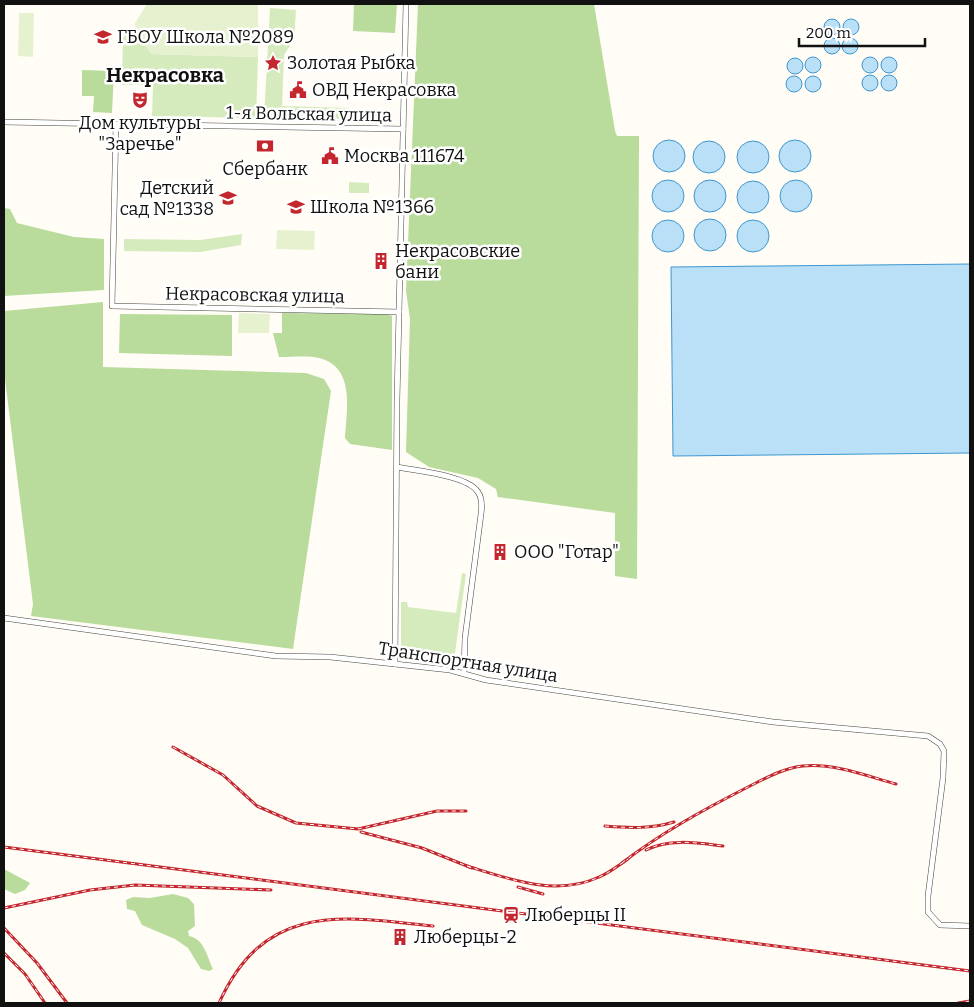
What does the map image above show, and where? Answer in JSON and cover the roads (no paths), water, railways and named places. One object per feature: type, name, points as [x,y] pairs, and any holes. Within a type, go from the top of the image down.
[{"type":"street","points":[[395,664],[399,312],[406,4]]},
{"type":"street","name":"1-я Вольская улица","points":[[4,122],[403,129]]},
{"type":"street","name":"Некрасовская улица","points":[[116,124],[112,306],[399,312]]},
{"type":"street","points":[[397,467],[464,481],[475,488],[480,495],[481,514],[465,638],[464,673]]},
{"type":"street","name":"Транспортная улица","points":[[4,618],[276,656],[330,657],[464,673],[486,680],[773,722],[928,736],[940,744],[944,751],[943,778],[928,896],[928,912],[940,925],[970,926]]},
{"type":"water","points":[[829,19],[835,19],[840,24],[838,33],[829,35],[824,30],[824,24]]},
{"type":"water","points":[[848,19],[854,19],[859,24],[857,33],[848,35],[843,30],[843,24]]},
{"type":"water","points":[[829,38],[835,38],[840,43],[838,52],[829,54],[824,49],[824,43]]},
{"type":"water","points":[[847,38],[853,38],[858,43],[856,52],[847,54],[842,49],[842,43]]},
{"type":"water","points":[[810,57],[816,57],[821,62],[819,71],[810,73],[805,68],[805,62]]},
{"type":"water","points":[[867,57],[873,57],[878,62],[876,71],[867,73],[862,68],[862,62]]},
{"type":"water","points":[[886,57],[892,57],[897,62],[895,71],[886,73],[881,68],[881,62]]},
{"type":"water","points":[[792,58],[798,58],[803,63],[801,72],[792,74],[787,69],[787,63]]},
{"type":"water","points":[[867,75],[873,75],[878,80],[876,89],[867,91],[862,86],[862,80]]},
{"type":"water","points":[[886,75],[892,75],[897,80],[895,89],[886,91],[881,86],[881,80]]},
{"type":"water","points":[[791,76],[797,76],[802,81],[800,90],[791,92],[786,87],[786,81]]},
{"type":"water","points":[[810,76],[816,76],[821,81],[819,90],[810,92],[805,87],[805,81]]},
{"type":"water","points":[[669,140],[681,144],[685,156],[681,168],[669,172],[657,168],[653,156],[657,144]]},
{"type":"water","points":[[795,140],[807,144],[811,156],[807,168],[795,172],[783,168],[779,156],[783,144]]},
{"type":"water","points":[[709,141],[721,145],[725,157],[721,169],[709,173],[697,169],[693,157],[697,145]]},
{"type":"water","points":[[753,141],[765,145],[769,157],[765,169],[753,173],[741,169],[737,157],[741,145]]},
{"type":"water","points":[[668,180],[680,184],[684,196],[680,208],[668,212],[656,208],[652,196],[656,184]]},
{"type":"water","points":[[710,180],[722,184],[726,196],[722,208],[710,212],[698,208],[694,196],[698,184]]},
{"type":"water","points":[[796,180],[808,184],[812,196],[808,208],[796,212],[784,208],[780,196],[784,184]]},
{"type":"water","points":[[753,181],[765,185],[769,197],[765,209],[753,213],[741,209],[737,197],[741,185]]},
{"type":"water","points":[[710,219],[722,223],[726,235],[722,247],[710,251],[698,247],[694,235],[698,223]]},
{"type":"water","points":[[668,220],[680,224],[684,236],[680,248],[668,252],[656,248],[652,236],[656,224]]},
{"type":"water","points":[[753,220],[765,224],[769,236],[765,248],[753,252],[741,248],[737,236],[741,224]]},
{"type":"water","points":[[970,264],[970,453],[673,456],[671,267]]},
{"type":"railway","points":[[173,747],[223,775],[257,806],[296,823],[358,829],[437,811],[466,811]]},
{"type":"railway","points":[[622,863],[698,813],[774,774],[788,769],[803,766],[827,766],[896,784]]},
{"type":"railway","points":[[605,826],[640,827],[674,822]]},
{"type":"railway","points":[[361,832],[422,848],[472,868]]},
{"type":"railway","points":[[646,850],[655,846],[674,843],[723,846]]},
{"type":"railway","points":[[4,847],[970,971]]},
{"type":"railway","points":[[467,866],[533,884],[566,886],[583,883],[599,877],[628,859]]},
{"type":"railway","points":[[4,908],[90,890],[135,885],[271,890]]},
{"type":"railway","points":[[518,887],[543,894]]},
{"type":"railway","points":[[219,1003],[238,970],[259,947],[282,932],[308,923],[337,919],[399,922],[433,926]]},
{"type":"railway","points":[[4,928],[37,963],[67,1003]]},
{"type":"railway","points":[[4,953],[25,974],[45,1003]]},
{"type":"railway","points":[[958,1003],[970,1001]]},
{"type":"place","name":"ГБОУ Школа №2089","points":[[103,37]]},
{"type":"place","name":"Золотая Рыбка","points":[[273,63]]},
{"type":"place","name":"ОВД Некрасовка","points":[[298,90]]},
{"type":"place","name":"Дом культуры \"Заречье\"","points":[[140,100]]},
{"type":"place","name":"Сбербанк","points":[[265,146]]},
{"type":"place","name":"Москва 111674","points":[[330,156]]},
{"type":"place","name":"Детский сад №1338","points":[[228,198]]},
{"type":"place","name":"Школа №1366","points":[[296,207]]},
{"type":"place","name":"Некрасовские бани","points":[[381,261]]},
{"type":"place","name":"ООО \"Готар\"","points":[[500,552]]},
{"type":"place","name":"Люберцы II","points":[[511,915]]},
{"type":"place","name":"Люберцы-2","points":[[400,937]]},
{"type":"district","name":"Некрасовка","points":[[165,75]]}]
